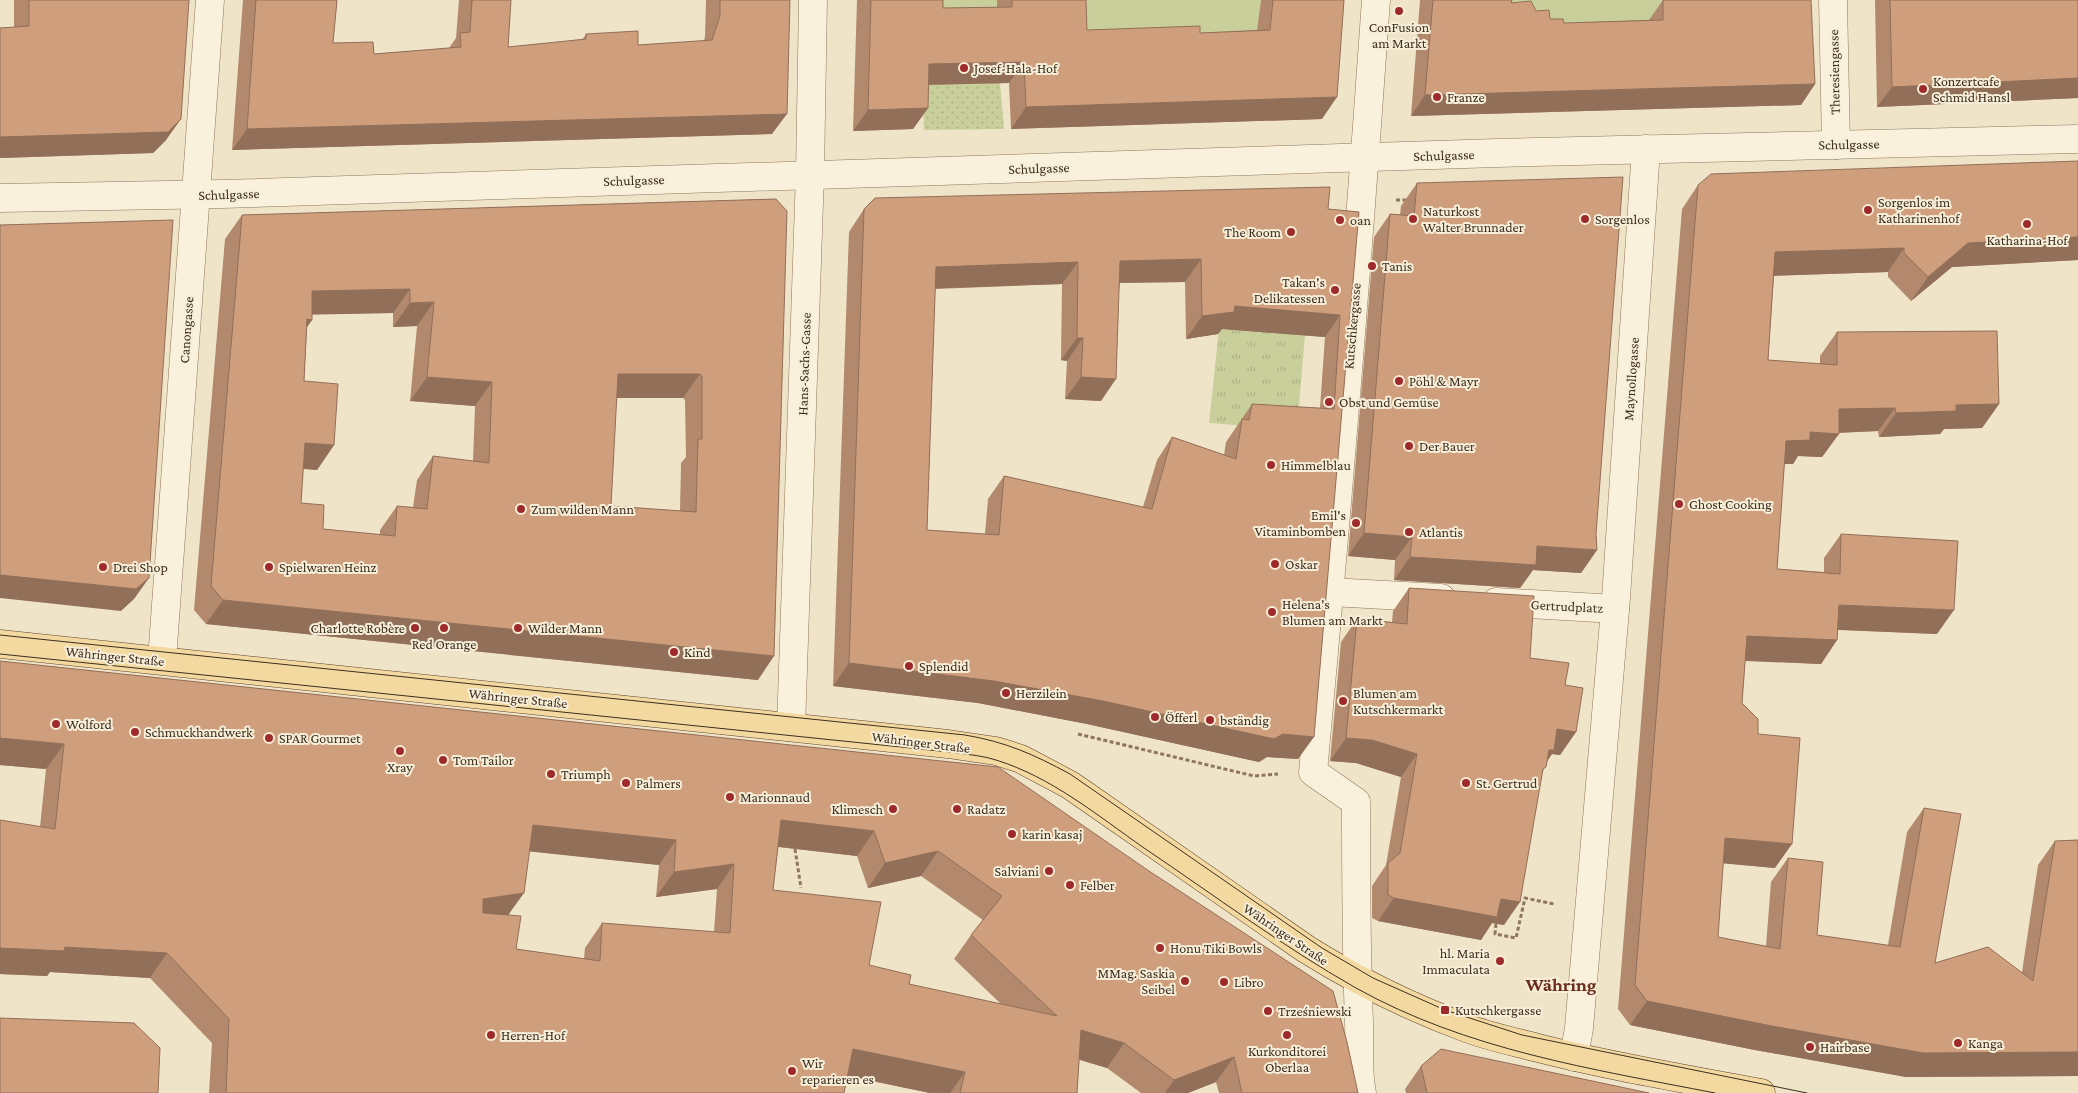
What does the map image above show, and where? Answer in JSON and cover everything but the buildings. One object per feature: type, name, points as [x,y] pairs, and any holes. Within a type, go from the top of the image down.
[{"type":"main road","name":"Währinger Straße","points":[[0,644],[791,727],[996,751],[1022,759],[1070,785],[1271,926],[1340,970],[1402,1001],[1470,1029],[1574,1057],[1761,1093]]},
{"type":"street","name":"Canongasse","points":[[162,660],[210,0]]},
{"type":"street","name":"Hans-Sachs-Gasse","points":[[791,727],[810,174],[813,0]]},
{"type":"street","name":"Kutschkergasse","points":[[1330,592],[1362,201],[1376,0]]},
{"type":"street","name":"Theresiengasse","points":[[1833,0],[1836,145]]},
{"type":"street","name":"Schulgasse","points":[[0,198],[196,194],[1497,153],[2078,139]]},
{"type":"street","name":"Maynollogasse","points":[[1615,609],[1646,149]]},
{"type":"street","name":"Gertrudplatz","points":[[1330,592],[1615,609],[1579,1028],[1574,1057]]},
{"type":"street","points":[[1330,592],[1313,772],[1356,802],[1357,979],[1360,1052],[1358,1074],[1362,1093]]},
{"type":"path","points":[[1362,201],[1413,199]]},
{"type":"path","points":[[1078,734],[1254,776],[1313,772]]},
{"type":"path","points":[[795,849],[801,888]]},
{"type":"path","points":[[1496,924],[1495,934],[1516,938],[1523,904]]},
{"type":"green space","points":[[929,0],[997,0],[997,28],[928,30]]},
{"type":"green space","points":[[1070,0],[1261,0],[1255,51],[1072,52]]},
{"type":"green space","points":[[1495,0],[1737,0],[1649,40],[1494,15]]},
{"type":"green space","points":[[1000,83],[1004,129],[924,130],[922,85]]},
{"type":"green space","points":[[1219,329],[1305,335],[1297,430],[1209,423]]},
{"type":"tram line","points":[[0,635],[965,735],[994,741],[1044,760],[1070,774],[1322,948],[1373,978],[1445,1010],[1522,1035],[1807,1093]]},
{"type":"tram line","points":[[0,654],[959,753],[991,759],[1036,776],[1073,798],[1301,955],[1356,988],[1398,1009],[1442,1027],[1531,1055],[1715,1093]]},
{"type":"place","name":"ConFusion am Markt","points":[[1399,11]]},
{"type":"place","name":"Josef-Hala-Hof","points":[[964,68]]},
{"type":"place","name":"Konzertcafe Schmid Hansl","points":[[1923,89]]},
{"type":"place","name":"Franze","points":[[1437,97]]},
{"type":"place","name":"Sorgenlos im Katharinenhof","points":[[1868,210]]},
{"type":"place","name":"Naturkost Walter Brunnader","points":[[1413,219]]},
{"type":"place","name":"Sorgenlos","points":[[1585,219]]},
{"type":"place","name":"oan","points":[[1340,220]]},
{"type":"place","name":"Katharina-Hof","points":[[2027,224]]},
{"type":"place","name":"The Room","points":[[1291,232]]},
{"type":"place","name":"Tanis","points":[[1372,266]]},
{"type":"place","name":"Takan's Delikatessen","points":[[1335,290]]},
{"type":"place","name":"Pöhl & Mayr","points":[[1399,381]]},
{"type":"place","name":"Obst und Gemüse","points":[[1329,402]]},
{"type":"place","name":"Der Bauer","points":[[1409,446]]},
{"type":"place","name":"Himmelblau","points":[[1271,465]]},
{"type":"place","name":"Ghost Cooking","points":[[1679,504]]},
{"type":"place","name":"Zum wilden Mann","points":[[521,509]]},
{"type":"place","name":"Emil's Vitaminbomben","points":[[1356,523]]},
{"type":"place","name":"Atlantis","points":[[1409,532]]},
{"type":"place","name":"Oskar","points":[[1275,564]]},
{"type":"place","name":"Drei Shop","points":[[103,567]]},
{"type":"place","name":"Spielwaren Heinz","points":[[269,567]]},
{"type":"place","name":"Helena's Blumen am Markt","points":[[1272,612]]},
{"type":"place","name":"Charlotte Robère","points":[[415,628]]},
{"type":"place","name":"Red Orange","points":[[444,628]]},
{"type":"place","name":"Wilder Mann","points":[[518,628]]},
{"type":"place","name":"Kind","points":[[674,652]]},
{"type":"place","name":"Splendid","points":[[909,666]]},
{"type":"place","name":"Herzilein","points":[[1006,693]]},
{"type":"place","name":"Blumen am Kutschkermarkt","points":[[1343,701]]},
{"type":"place","name":"Öfferl","points":[[1155,717]]},
{"type":"place","name":"bständig","points":[[1210,720]]},
{"type":"place","name":"Wolford","points":[[56,724]]},
{"type":"place","name":"Schmuckhandwerk","points":[[135,732]]},
{"type":"place","name":"SPAR Gourmet","points":[[269,738]]},
{"type":"place","name":"Xray","points":[[400,751]]},
{"type":"place","name":"Tom Tailor","points":[[443,760]]},
{"type":"place","name":"Triumph","points":[[551,774]]},
{"type":"place","name":"Palmers","points":[[626,783]]},
{"type":"place","name":"St. Gertrud","points":[[1466,783]]},
{"type":"place","name":"Marionnaud","points":[[730,797]]},
{"type":"place","name":"Klimesch","points":[[893,809]]},
{"type":"place","name":"Radatz","points":[[957,809]]},
{"type":"place","name":"karin kasaj","points":[[1012,834]]},
{"type":"place","name":"Salviani","points":[[1049,871]]},
{"type":"place","name":"Felber","points":[[1070,885]]},
{"type":"place","name":"Honu Tiki Bowls","points":[[1160,948]]},
{"type":"place","name":"hl. Maria Immaculata","points":[[1500,961]]},
{"type":"place","name":"MMag. Saskia Seibel","points":[[1185,981]]},
{"type":"place","name":"Libro","points":[[1224,982]]},
{"type":"place","name":"Kutschkergasse","points":[[1445,1010]]},
{"type":"place","name":"Trześniewski","points":[[1268,1011]]},
{"type":"place","name":"Herren-Hof","points":[[491,1035]]},
{"type":"place","name":"Kurkonditorei Oberlaa","points":[[1287,1035]]},
{"type":"place","name":"Kanga","points":[[1958,1043]]},
{"type":"place","name":"Hairbase","points":[[1810,1047]]},
{"type":"place","name":"Wir reparieren es","points":[[792,1071]]},
{"type":"district","name":"Währing","points":[[1561,984]]}]
